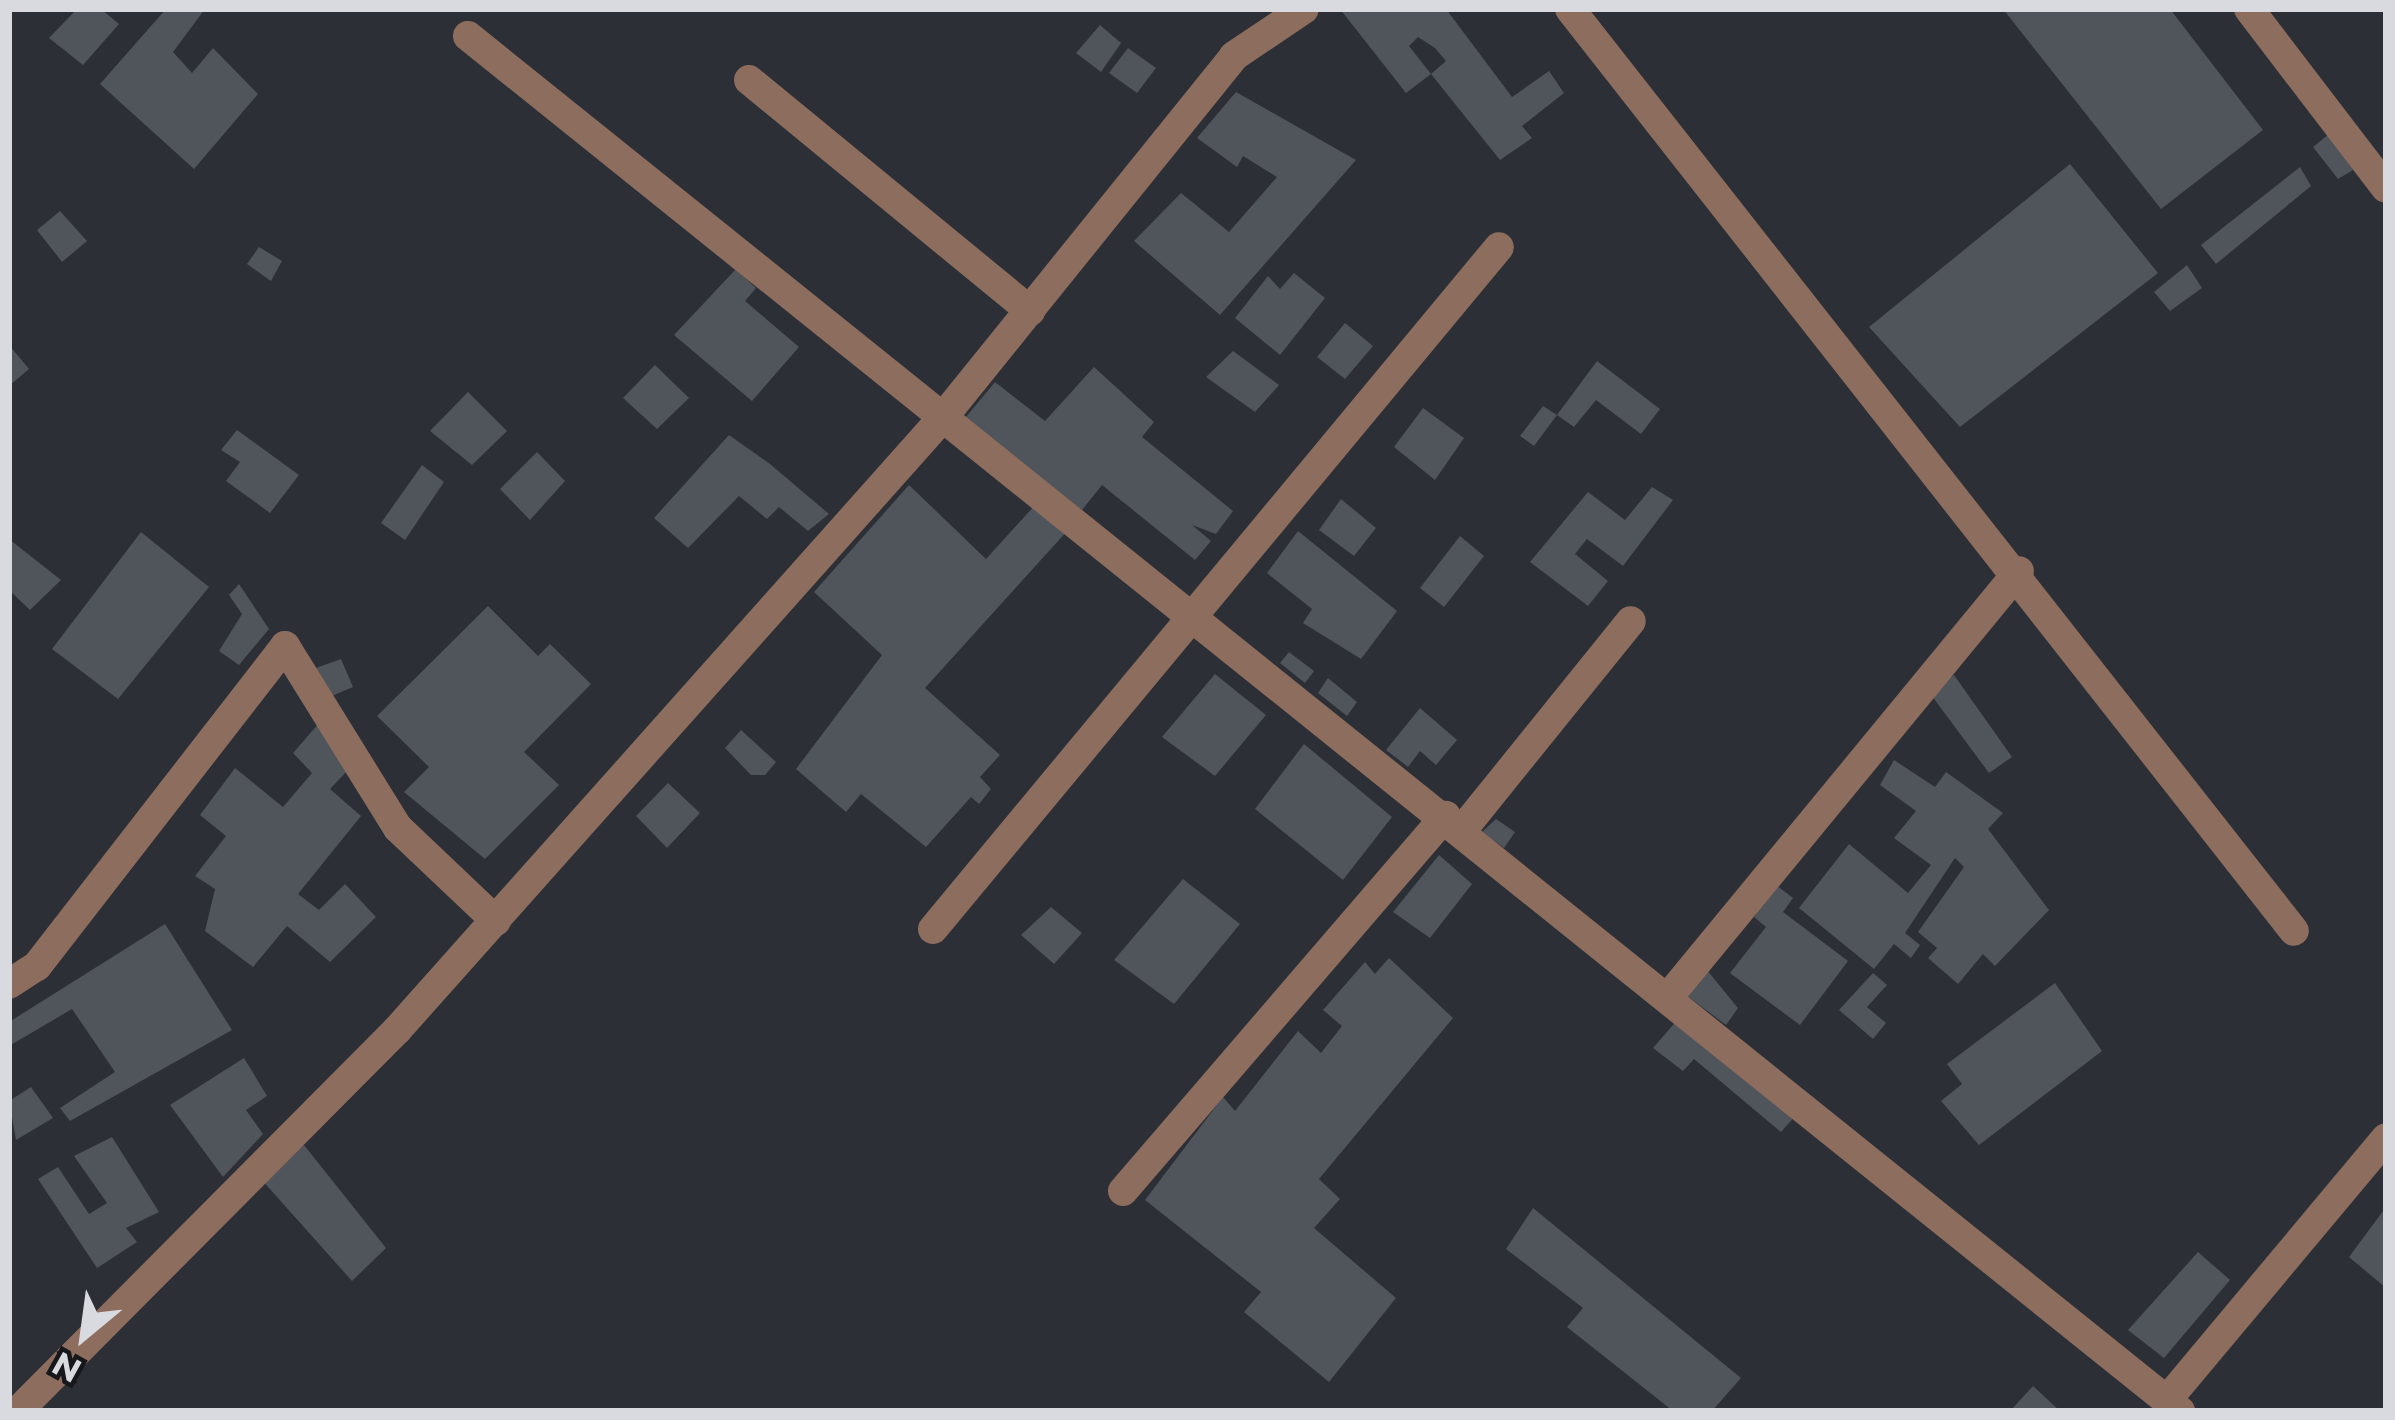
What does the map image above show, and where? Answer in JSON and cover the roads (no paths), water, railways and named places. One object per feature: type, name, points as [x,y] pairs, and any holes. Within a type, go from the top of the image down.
[{"type":"street","points":[[18,1411],[496,921],[944,416],[1234,56],[1304,9]]},
{"type":"street","points":[[1570,9],[2019,571],[2294,931]]},
{"type":"street","points":[[2248,9],[2386,188]]},
{"type":"street","points":[[468,35],[1670,995],[2173,1406],[2386,1138]]},
{"type":"street","points":[[749,80],[1030,310]]},
{"type":"street","points":[[933,929],[1499,248]]},
{"type":"street","points":[[1670,995],[2019,571]]},
{"type":"street","points":[[1123,1191],[1631,621]]},
{"type":"street","points":[[9,983],[37,966],[285,646],[398,828],[496,921]]}]
